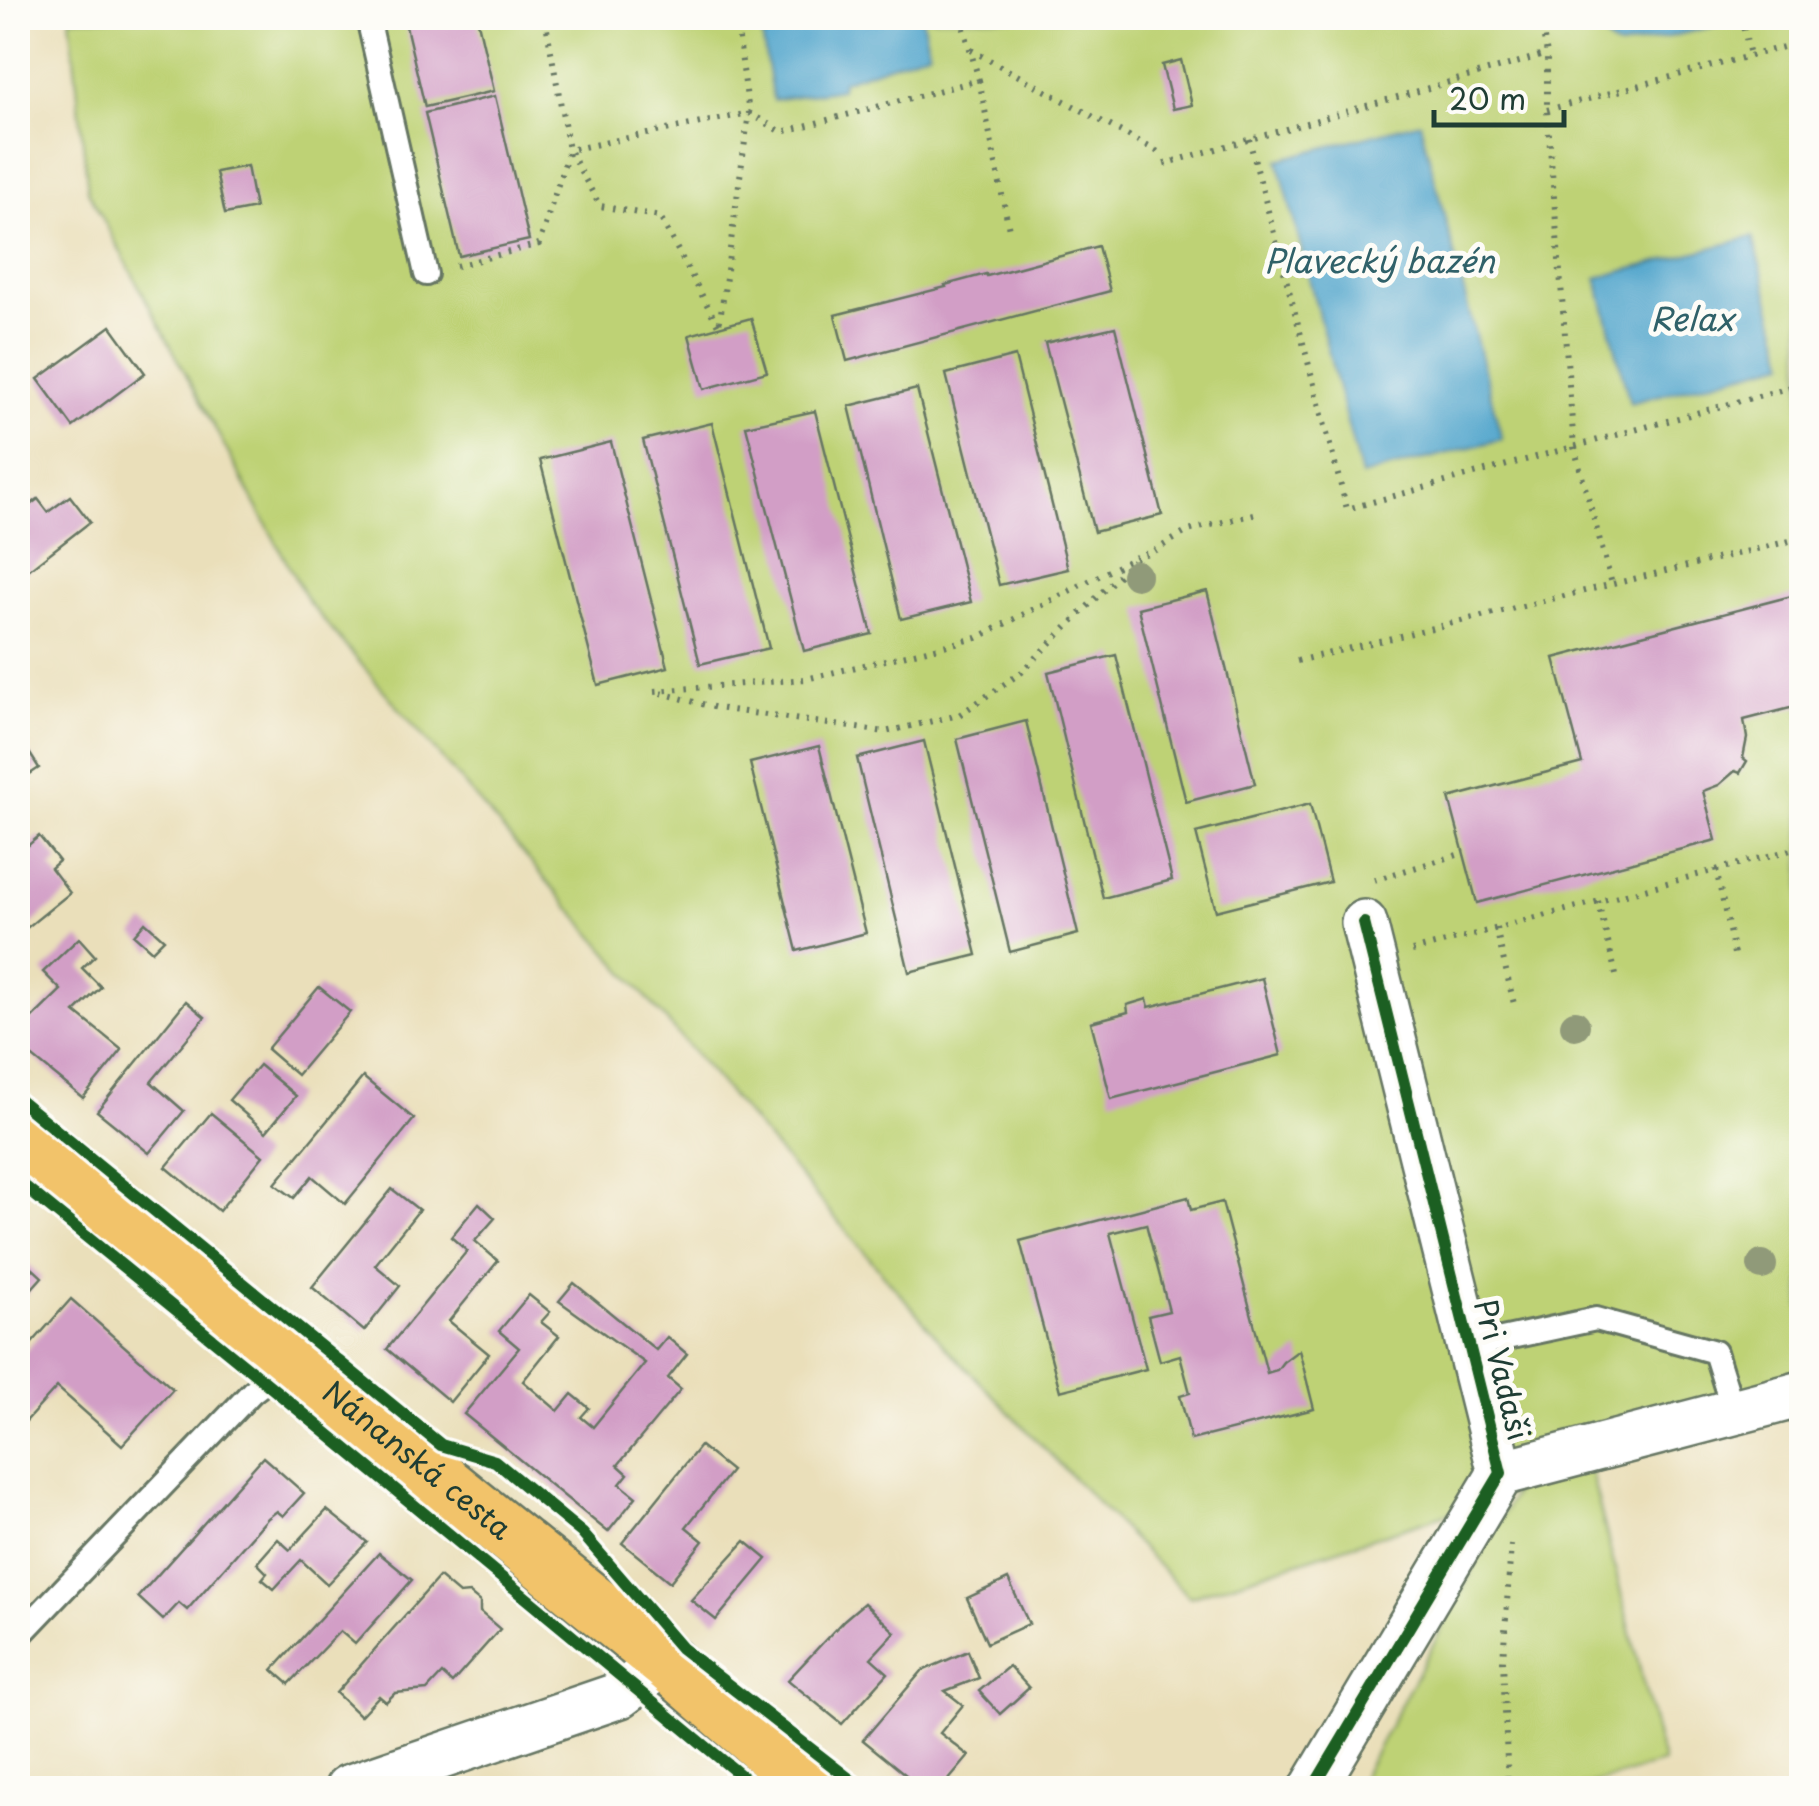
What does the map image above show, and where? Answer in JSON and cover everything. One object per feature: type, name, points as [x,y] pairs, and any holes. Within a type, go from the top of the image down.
[{"type":"main road","name":"Nánanská cesta","points":[[18,1140],[665,1662],[812,1788]]},
{"type":"street","name":"Pri Vadaši","points":[[1313,1788],[1501,1473],[1369,921]]},
{"type":"street","points":[[1501,1473],[1802,1394]]},
{"type":"street","points":[[348,1788],[620,1696],[665,1662]]},
{"type":"lane","points":[[368,18],[426,274]]},
{"type":"lane","points":[[1468,1346],[1596,1319],[1715,1352],[1734,1414]]},
{"type":"lane","points":[[18,1637],[287,1355]]},
{"type":"path","points":[[545,18],[570,150],[600,206],[660,217],[720,326],[749,114],[736,18]]},
{"type":"path","points":[[961,18],[979,80],[1010,234]]},
{"type":"path","points":[[1540,18],[1547,54],[1547,110],[1574,447],[1612,584]]},
{"type":"path","points":[[1741,18],[1750,56]]},
{"type":"path","points":[[1547,110],[1802,42]]},
{"type":"path","points":[[970,50],[1160,153]]},
{"type":"path","points":[[1164,164],[1547,54]]},
{"type":"path","points":[[570,150],[749,114],[782,132],[979,80]]},
{"type":"path","points":[[1249,139],[1347,509],[1802,384]]},
{"type":"path","points":[[426,274],[538,244],[570,150]]},
{"type":"path","points":[[1138,556],[1022,672],[959,715],[885,732],[717,708],[655,691],[806,679],[977,638],[1138,556],[1152,552],[1188,531],[1258,513]]},
{"type":"path","points":[[1297,661],[1802,538]]},
{"type":"path","points":[[1369,921],[1496,928],[1802,847]]},
{"type":"path","points":[[1369,921],[1458,854]]},
{"type":"path","points":[[1716,870],[1734,954]]},
{"type":"path","points":[[1598,901],[1616,980]]},
{"type":"path","points":[[1496,928],[1514,1004]]},
{"type":"path","points":[[1501,1473],[1512,1521],[1503,1660],[1508,1788]]},
{"type":"green space","points":[[70,18],[1801,18],[1801,1411],[1590,1468],[1663,1763],[1578,1788],[1356,1788],[1515,1492],[1189,1597],[944,1345],[308,602],[88,191]]},
{"type":"water","points":[[759,18],[922,18],[929,51],[842,81],[841,89],[773,100]]},
{"type":"water","points":[[1600,18],[1729,18],[1719,25],[1621,48],[1608,41]]},
{"type":"water","name":"Plavecký bazén","points":[[1420,122],[1502,439],[1361,476],[1278,160]]},
{"type":"water","name":"Relax","points":[[1753,237],[1786,362],[1630,403],[1597,278]]},
{"type":"building","points":[[404,18],[477,18],[494,91],[425,107]]},
{"type":"building","points":[[1181,60],[1192,105],[1173,109],[1162,65]]},
{"type":"building","points":[[495,96],[529,240],[459,256],[425,113]]},
{"type":"building","points":[[247,166],[255,208],[225,214],[216,172]]},
{"type":"building","points":[[1098,246],[1110,291],[847,361],[835,315]]},
{"type":"building","points":[[751,318],[767,372],[704,389],[689,335]]},
{"type":"building","points":[[111,326],[145,373],[73,427],[38,379]]},
{"type":"building","points":[[1115,327],[1162,515],[1094,532],[1045,343]]},
{"type":"building","points":[[1015,356],[1068,569],[999,585],[946,374]]},
{"type":"building","points":[[917,389],[971,602],[901,619],[849,406]]},
{"type":"building","points":[[815,411],[872,634],[804,651],[746,426]]},
{"type":"building","points":[[712,423],[769,648],[700,664],[643,440]]},
{"type":"building","points":[[611,442],[668,667],[598,685],[540,460]]},
{"type":"building","points":[[70,496],[90,522],[18,578],[18,514],[38,499],[48,512]]},
{"type":"building","points":[[1207,591],[1255,784],[1186,802],[1138,608]]},
{"type":"building","points":[[1799,594],[1802,705],[1744,720],[1747,738],[1743,758],[1747,761],[1740,773],[1735,771],[1719,785],[1703,791],[1716,840],[1477,903],[1449,798],[1582,763],[1554,658]]},
{"type":"building","points":[[1116,655],[1172,880],[1103,898],[1048,672]]},
{"type":"building","points":[[1026,721],[1078,934],[1010,952],[957,739]]},
{"type":"building","points":[[18,735],[39,768],[18,782]]},
{"type":"building","points":[[924,741],[977,955],[909,972],[857,758]]},
{"type":"building","points":[[819,746],[866,933],[797,951],[750,763]]},
{"type":"building","points":[[1310,804],[1330,882],[1216,911],[1196,833]]},
{"type":"building","points":[[39,836],[59,861],[51,868],[70,893],[18,935],[18,854]]},
{"type":"building","points":[[145,922],[164,939],[152,951],[134,935]]},
{"type":"building","points":[[79,938],[95,956],[82,968],[101,987],[75,1012],[122,1050],[83,1098],[18,1045],[18,1032],[61,990],[43,972]]},
{"type":"building","points":[[1262,978],[1281,1055],[1111,1099],[1091,1022],[1128,1012],[1127,1005],[1147,999],[1149,1007]]},
{"type":"building","points":[[319,987],[350,1012],[297,1075],[267,1049]]},
{"type":"building","points":[[186,1001],[205,1017],[151,1082],[184,1111],[149,1153],[97,1111]]},
{"type":"building","points":[[259,1065],[296,1096],[266,1132],[229,1100]]},
{"type":"building","points":[[363,1077],[414,1119],[345,1204],[312,1176],[294,1198],[275,1184]]},
{"type":"building","points":[[211,1113],[263,1156],[219,1211],[166,1167]]},
{"type":"building","points":[[392,1189],[419,1210],[375,1265],[400,1286],[364,1331],[312,1287]]},
{"type":"building","points":[[1188,1197],[1191,1210],[1222,1202],[1267,1373],[1277,1370],[1299,1350],[1314,1409],[1191,1440],[1180,1396],[1190,1393],[1180,1355],[1160,1361],[1148,1316],[1169,1311],[1146,1224],[1110,1233],[1146,1369],[1060,1391],[1020,1241]]},
{"type":"building","points":[[479,1203],[495,1218],[475,1241],[498,1261],[449,1321],[489,1354],[450,1402],[387,1349],[467,1251],[451,1237]]},
{"type":"building","points":[[18,1255],[42,1277],[18,1304]]},
{"type":"building","points":[[574,1283],[656,1350],[667,1337],[687,1354],[668,1378],[681,1389],[618,1465],[628,1474],[620,1484],[636,1497],[608,1532],[464,1414],[519,1348],[499,1331],[529,1295],[550,1312],[541,1322],[559,1336],[523,1381],[558,1411],[572,1394],[589,1408],[581,1417],[593,1427],[645,1363],[559,1301]]},
{"type":"building","points":[[71,1299],[173,1389],[122,1445],[57,1387],[18,1430],[18,1359]]},
{"type":"building","points":[[700,1446],[731,1471],[686,1527],[703,1541],[670,1582],[622,1543]]},
{"type":"building","points":[[263,1457],[304,1493],[283,1516],[277,1511],[268,1518],[187,1610],[179,1603],[163,1620],[138,1597]]},
{"type":"building","points":[[327,1510],[367,1542],[327,1584],[301,1560],[274,1589],[262,1579],[267,1573],[257,1563],[278,1539],[290,1550]]},
{"type":"building","points":[[745,1541],[767,1559],[716,1620],[691,1600]]},
{"type":"building","points":[[379,1553],[412,1580],[355,1644],[340,1631],[289,1684],[273,1670]]},
{"type":"building","points":[[439,1577],[459,1594],[469,1593],[480,1602],[480,1612],[500,1629],[452,1683],[442,1674],[427,1690],[395,1693],[386,1702],[379,1696],[360,1716],[336,1693]]},
{"type":"building","points":[[1008,1579],[1029,1624],[987,1643],[967,1598]]},
{"type":"building","points":[[864,1603],[895,1632],[871,1658],[888,1673],[842,1724],[788,1680]]},
{"type":"building","points":[[968,1651],[979,1678],[945,1691],[963,1705],[940,1733],[969,1756],[942,1788],[922,1788],[863,1740],[922,1671]]},
{"type":"building","points":[[1009,1666],[1029,1688],[1000,1714],[979,1691]]},
{"type":"cycle path","points":[[1313,1788],[1501,1473],[1364,923]]},
{"type":"cycle path","points":[[18,1099],[441,1445],[495,1461],[582,1533],[681,1648],[861,1788]]},
{"type":"cycle path","points":[[18,1181],[756,1788]]}]
